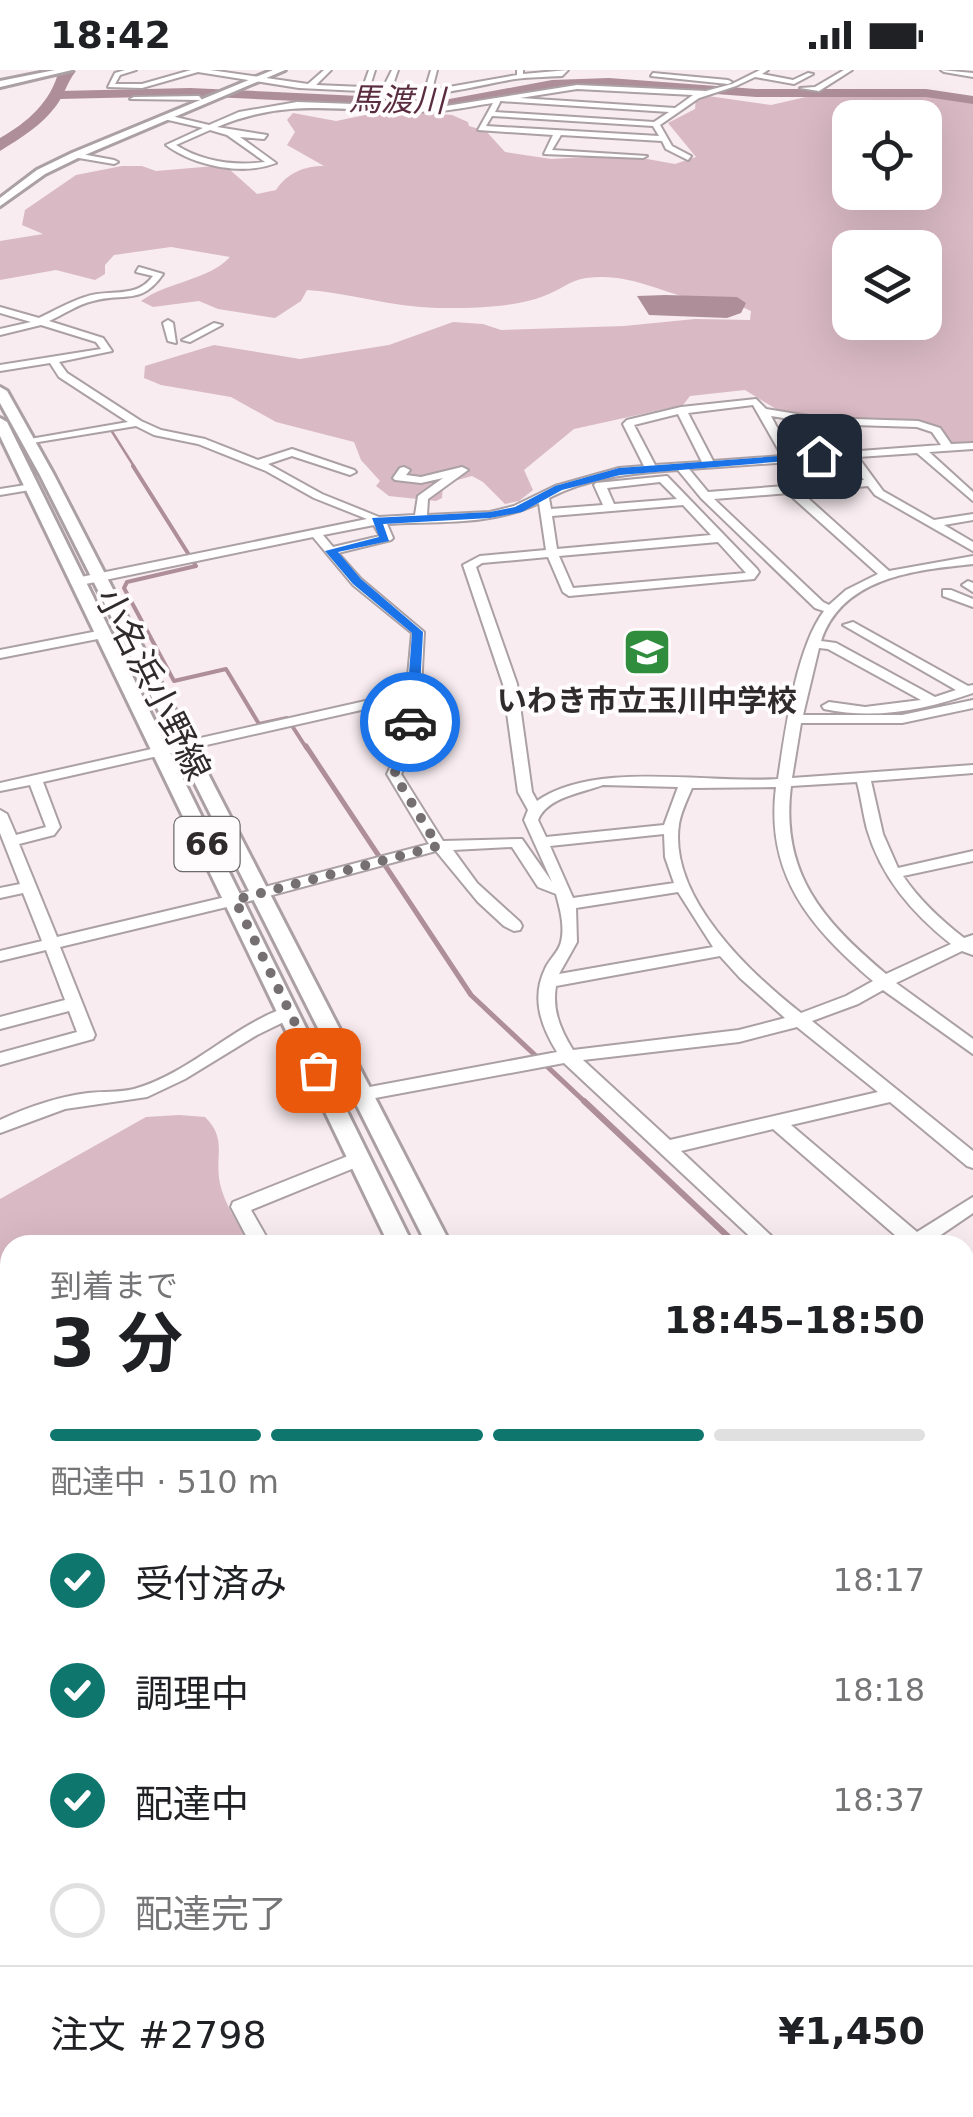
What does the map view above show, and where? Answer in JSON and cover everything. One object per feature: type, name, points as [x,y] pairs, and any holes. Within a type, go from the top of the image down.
[{"type":"main road","points":[[0,84],[68,70]]},
{"type":"main road","points":[[0,204],[24,183],[76,155],[209,95],[234,89],[267,70]]},
{"type":"main road","points":[[0,192],[48,163],[209,95],[281,70]]},
{"type":"main road","name":"小名浜小野線","points":[[0,390],[5,418],[32,487],[76,582],[396,1235]]},
{"type":"main road","name":"小名浜小野線","points":[[5,418],[30,442],[434,1235]]},
{"type":"street","points":[[133,70],[117,74],[110,86],[142,86],[198,70],[364,92],[372,70]]},
{"type":"street","points":[[309,87],[328,70]]},
{"type":"street","points":[[395,70],[386,90],[428,92],[520,73],[562,74],[565,70]]},
{"type":"street","points":[[428,92],[434,70]]},
{"type":"street","points":[[470,86],[474,70]]},
{"type":"street","points":[[491,114],[656,124],[707,93],[765,70]]},
{"type":"street","points":[[804,88],[816,89],[848,70]]},
{"type":"street","points":[[944,70],[973,75]]},
{"type":"street","points":[[754,75],[794,82],[810,74]]},
{"type":"street","points":[[653,76],[739,83]]},
{"type":"street","points":[[230,133],[272,163],[242,169],[187,155],[170,145],[242,114],[298,104],[440,108],[555,88],[635,86],[707,93]]},
{"type":"street","points":[[624,107],[635,86]]},
{"type":"street","points":[[134,98],[209,95]]},
{"type":"street","points":[[495,99],[678,110]]},
{"type":"street","points":[[495,99],[497,103],[481,128],[663,139]]},
{"type":"street","points":[[167,117],[264,137]]},
{"type":"street","points":[[656,124],[663,139],[688,158]]},
{"type":"street","points":[[558,133],[548,152],[643,156]]},
{"type":"street","points":[[187,155],[212,150]]},
{"type":"street","points":[[76,155],[114,162]]},
{"type":"street","points":[[0,332],[42,321],[90,298],[134,294],[149,288],[159,274],[139,270]]},
{"type":"street","points":[[0,310],[100,340],[107,351],[0,368]]},
{"type":"street","points":[[168,323],[173,340]]},
{"type":"street","points":[[186,340],[217,324]]},
{"type":"street","points":[[52,359],[75,384],[137,422],[158,433],[202,441],[258,464],[376,521],[386,538],[330,551]]},
{"type":"street","points":[[650,467],[628,424],[681,410],[756,402],[788,458]]},
{"type":"street","points":[[681,410],[708,463]]},
{"type":"street","points":[[763,412],[846,423],[918,424],[936,430],[948,448]]},
{"type":"street","points":[[30,442],[137,422]]},
{"type":"street","points":[[846,423],[865,453]]},
{"type":"street","points":[[76,582],[376,521],[518,510],[543,496],[603,476],[650,467],[973,446]]},
{"type":"street","points":[[920,450],[973,498]]},
{"type":"street","points":[[258,464],[292,452],[312,462],[326,460],[350,472]]},
{"type":"street","points":[[850,454],[868,483],[899,507],[973,546]]},
{"type":"street","points":[[680,465],[705,496],[819,605],[832,610]]},
{"type":"street","points":[[404,470],[399,478],[414,480],[462,470],[422,498],[421,518]]},
{"type":"street","points":[[543,496],[552,554],[569,592],[750,576],[753,572],[663,478],[600,486],[610,508]]},
{"type":"street","points":[[953,481],[973,480]]},
{"type":"street","points":[[705,496],[868,483]]},
{"type":"street","points":[[0,492],[32,487]]},
{"type":"street","points":[[795,490],[888,576]]},
{"type":"street","points":[[546,514],[683,502]]},
{"type":"street","points":[[931,524],[973,517]]},
{"type":"street","points":[[0,786],[406,696],[414,688],[418,632],[357,582],[315,533]]},
{"type":"street","points":[[535,810],[525,792],[510,684],[469,564],[720,538]]},
{"type":"street","points":[[973,560],[868,583],[838,602],[819,628],[783,783],[780,830],[805,900],[832,932],[886,982],[973,1048]]},
{"type":"street","points":[[947,592],[973,603]]},
{"type":"street","points":[[849,626],[971,695]]},
{"type":"street","points":[[0,654],[104,634]]},
{"type":"street","points":[[815,644],[832,646],[934,702]]},
{"type":"street","points":[[798,719],[902,719],[971,695]]},
{"type":"street","points":[[830,706],[869,709],[971,695]]},
{"type":"street","points":[[406,696],[410,707],[410,743],[394,774],[438,846],[447,850],[472,887],[514,926]]},
{"type":"street","points":[[912,763],[973,758]]},
{"type":"street","points":[[760,1235],[568,1056],[549,1026],[543,1002],[552,981],[551,973],[570,939],[564,898],[532,820],[535,810],[546,800],[602,780],[783,783],[973,769]]},
{"type":"street","points":[[10,841],[50,832],[53,827],[34,779]]},
{"type":"street","points":[[332,1100],[363,1091],[568,1056],[739,1036],[797,1022],[969,945],[907,896],[876,834],[863,779]]},
{"type":"street","points":[[686,784],[671,829],[681,887],[721,951],[797,1022],[820,1034],[973,1161]]},
{"type":"street","points":[[0,814],[87,1035],[0,1058]]},
{"type":"street","points":[[541,842],[671,829]]},
{"type":"street","points":[[0,956],[260,894],[438,846],[517,842],[543,884],[564,898],[681,887]]},
{"type":"street","points":[[893,874],[973,856]]},
{"type":"street","points":[[0,894],[28,886]]},
{"type":"street","points":[[552,981],[721,951]]},
{"type":"street","points":[[0,1023],[74,1004]]},
{"type":"street","points":[[0,1128],[41,1109],[114,1094],[134,1096],[157,1086],[251,1027],[290,1012]]},
{"type":"street","points":[[666,1148],[892,1095]]},
{"type":"street","points":[[776,1122],[904,1235]]},
{"type":"street","points":[[255,1235],[240,1207],[358,1159]]},
{"type":"street","points":[[925,1235],[973,1204]]},
{"type":"shaded area","points":[[59,70],[76,71],[56,106],[38,125],[0,151],[0,138],[37,110]]},
{"type":"shaded area","points":[[908,93],[973,102],[973,444],[950,442],[928,424],[831,421],[776,409],[745,390],[690,396],[683,405],[574,429],[524,470],[533,490],[519,501],[505,504],[472,476],[443,484],[442,498],[436,501],[389,496],[376,486],[380,481],[361,460],[354,442],[276,422],[231,397],[161,385],[144,378],[145,366],[214,345],[300,359],[389,345],[453,322],[501,330],[624,326],[695,319],[750,320],[751,311],[684,297],[630,280],[602,277],[580,279],[532,300],[491,307],[420,307],[307,290],[301,301],[275,318],[218,309],[199,301],[153,307],[141,301],[211,271],[230,257],[171,247],[114,255],[105,265],[105,274],[95,280],[56,270],[0,280],[0,241],[43,234],[22,225],[25,210],[76,175],[122,166],[156,171],[215,166],[229,169],[257,194],[276,190],[297,172],[324,166],[287,145],[295,132],[287,120],[293,113],[336,121],[390,110],[452,115],[486,131],[505,152],[551,159],[625,155],[675,164],[696,157],[668,123],[695,109],[696,99],[701,95],[771,105],[819,94]]},
{"type":"shaded area","points":[[637,296],[737,297],[746,303],[741,313],[727,318],[649,315]]},
{"type":"shaded area","points":[[146,1117],[205,1117],[212,1125],[219,1146],[221,1187],[244,1235],[0,1235],[0,1199]]},
{"type":"waterway","name":"馬渡川","points":[[59,95],[190,92],[444,104],[552,84],[609,82],[756,93],[926,93],[973,100]]},
{"type":"waterway","points":[[107,430],[111,430],[135,468]]},
{"type":"waterway","points":[[133,466],[196,566],[127,582],[124,588],[174,681],[226,669],[259,724],[287,718],[307,749]]},
{"type":"waterway","points":[[306,746],[471,995],[586,1103]]},
{"type":"waterway","points":[[584,1101],[726,1235]]},
{"type":"way so far","points":[[318,1070],[235,900],[438,846],[394,774],[410,743],[410,722]]},
{"type":"place","name":"いわき市立玉川中学校","points":[[647,652]]},
{"type":"route","points":[[410,722],[406,696],[414,688],[418,632],[357,582],[330,551],[386,538],[376,521],[518,510],[559,488],[650,467],[819,456]]}]
